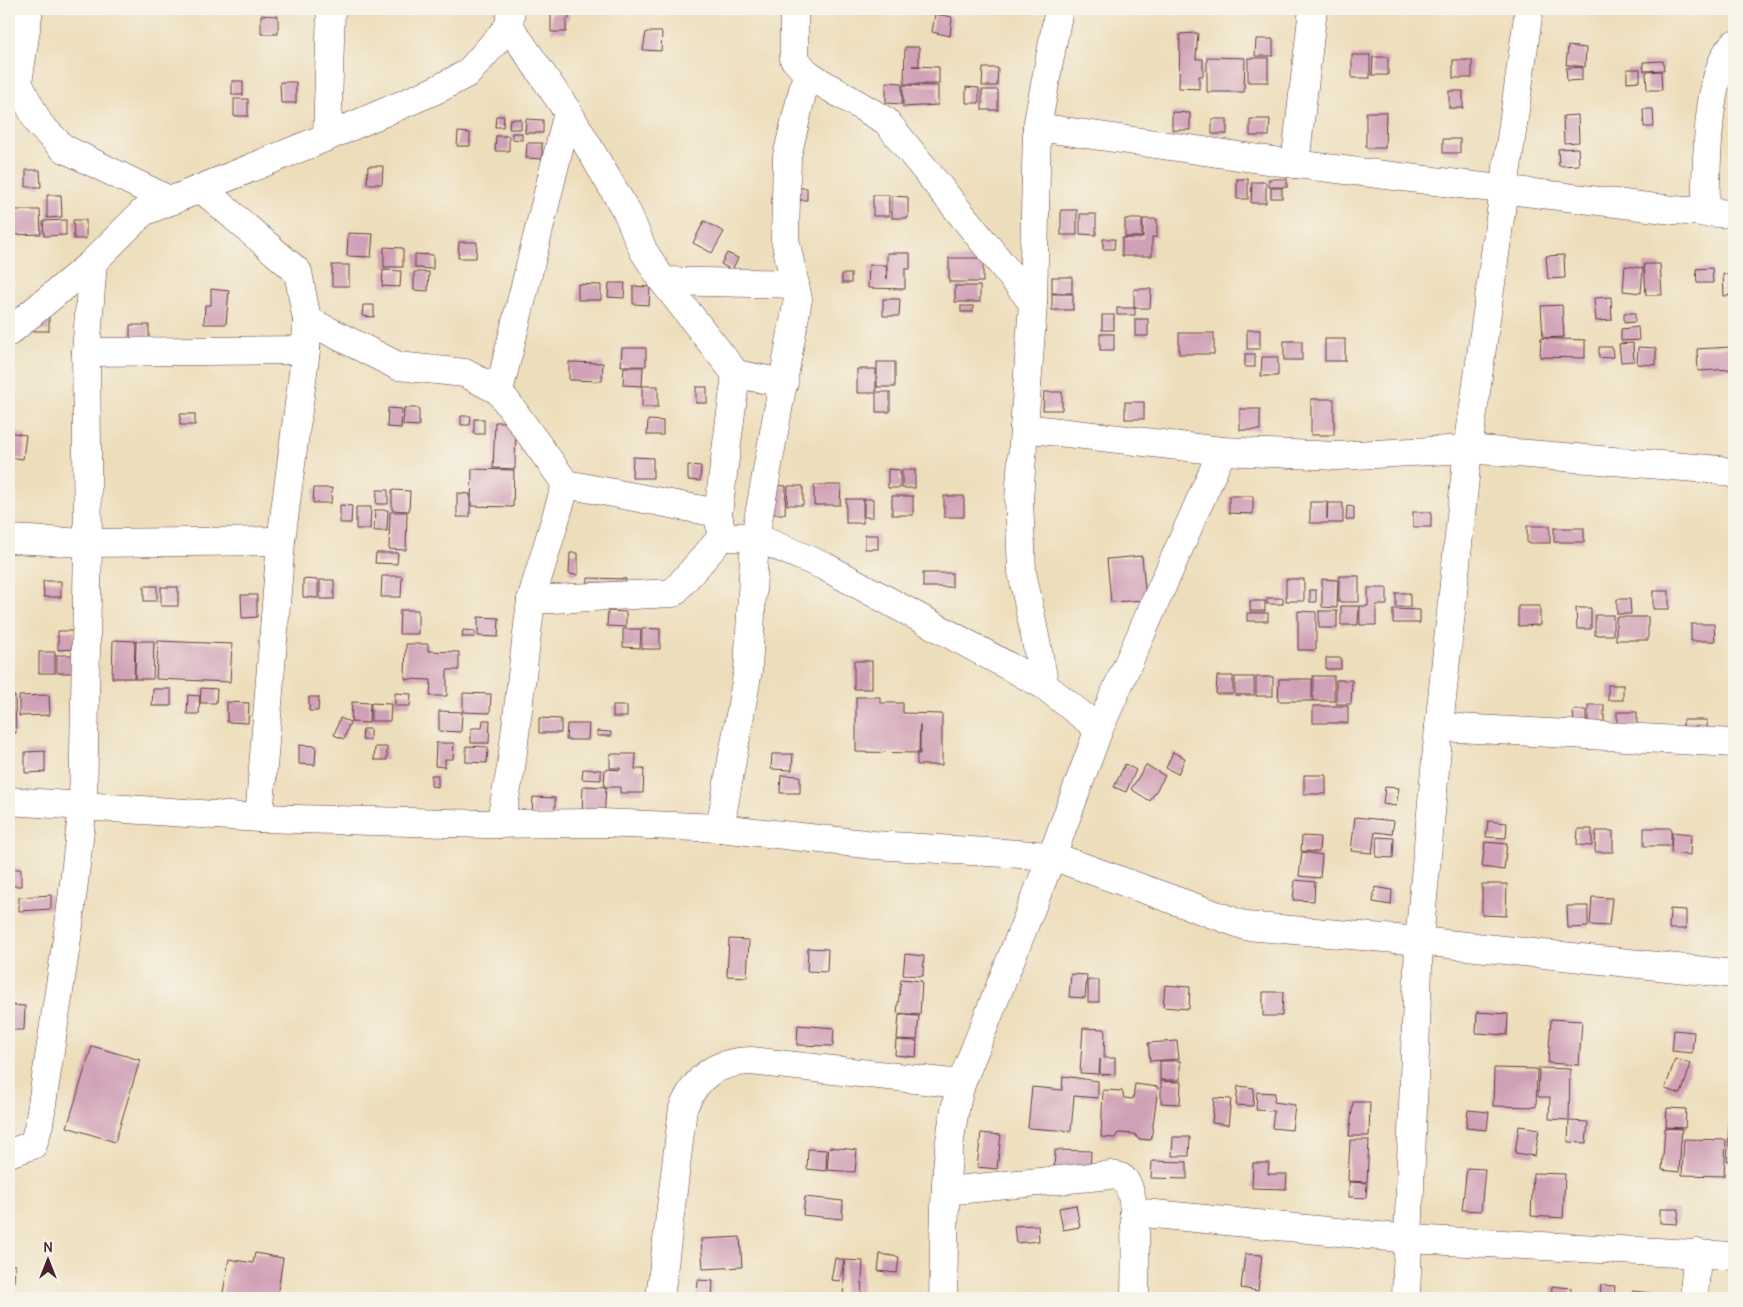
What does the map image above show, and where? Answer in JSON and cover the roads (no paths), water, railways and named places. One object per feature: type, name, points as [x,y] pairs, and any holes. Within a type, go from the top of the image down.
[{"type":"street","points":[[29,9],[18,83],[40,124],[63,148],[171,201]]},
{"type":"street","points":[[327,137],[331,9]]},
{"type":"street","points":[[794,9],[794,58],[807,72],[886,121],[1033,303]]},
{"type":"street","points":[[1045,686],[1022,572],[1019,499],[1033,303],[1037,127],[1059,9]]},
{"type":"street","points":[[1295,164],[1313,9]]},
{"type":"street","points":[[1406,1298],[1419,941],[1439,727],[1468,449],[1502,190],[1529,9]]},
{"type":"street","points":[[9,332],[93,262],[143,212],[202,190],[438,89],[468,72],[510,17],[628,214],[643,250],[663,280],[736,374],[784,384]]},
{"type":"street","points":[[1705,213],[1711,102],[1726,51],[1734,44]]},
{"type":"street","points":[[720,828],[748,670],[755,536],[798,299],[785,239],[787,156],[807,72]]},
{"type":"street","points":[[499,391],[568,112]]},
{"type":"street","points":[[1037,127],[1295,164],[1502,190],[1705,213],[1734,214]]},
{"type":"street","points":[[202,190],[298,272],[307,320],[306,350],[281,541],[259,818]]},
{"type":"street","points":[[9,1153],[33,1145],[39,1124],[70,925],[83,806],[88,543],[86,352],[93,262]]},
{"type":"street","points":[[663,280],[795,284]]},
{"type":"street","points":[[307,320],[398,366],[465,373],[499,391],[566,484],[755,536],[824,566],[1045,686],[1099,730]]},
{"type":"street","points":[[86,352],[306,350]]},
{"type":"street","points":[[531,600],[673,593],[720,525],[736,374]]},
{"type":"street","points":[[1024,428],[1222,451],[1337,456],[1468,449],[1720,470],[1734,474]]},
{"type":"street","points":[[943,1298],[946,1191],[953,1110],[961,1084],[1052,856],[1099,730],[1222,451]]},
{"type":"street","points":[[500,824],[511,768],[531,600],[566,484]]},
{"type":"street","points":[[9,539],[88,543],[281,541]]},
{"type":"street","points":[[1439,727],[1734,744]]},
{"type":"street","points":[[9,801],[259,818],[500,824],[602,823],[720,828],[874,845],[1052,856],[1246,926],[1419,941],[1734,974]]},
{"type":"street","points":[[660,1298],[683,1108],[692,1088],[704,1076],[719,1066],[751,1061],[961,1084]]},
{"type":"street","points":[[946,1191],[1111,1175],[1119,1176],[1130,1189],[1134,1212],[1134,1298]]},
{"type":"street","points":[[1134,1212],[1409,1239],[1734,1256]]},
{"type":"street","points":[[1694,1298],[1698,1253]]}]
